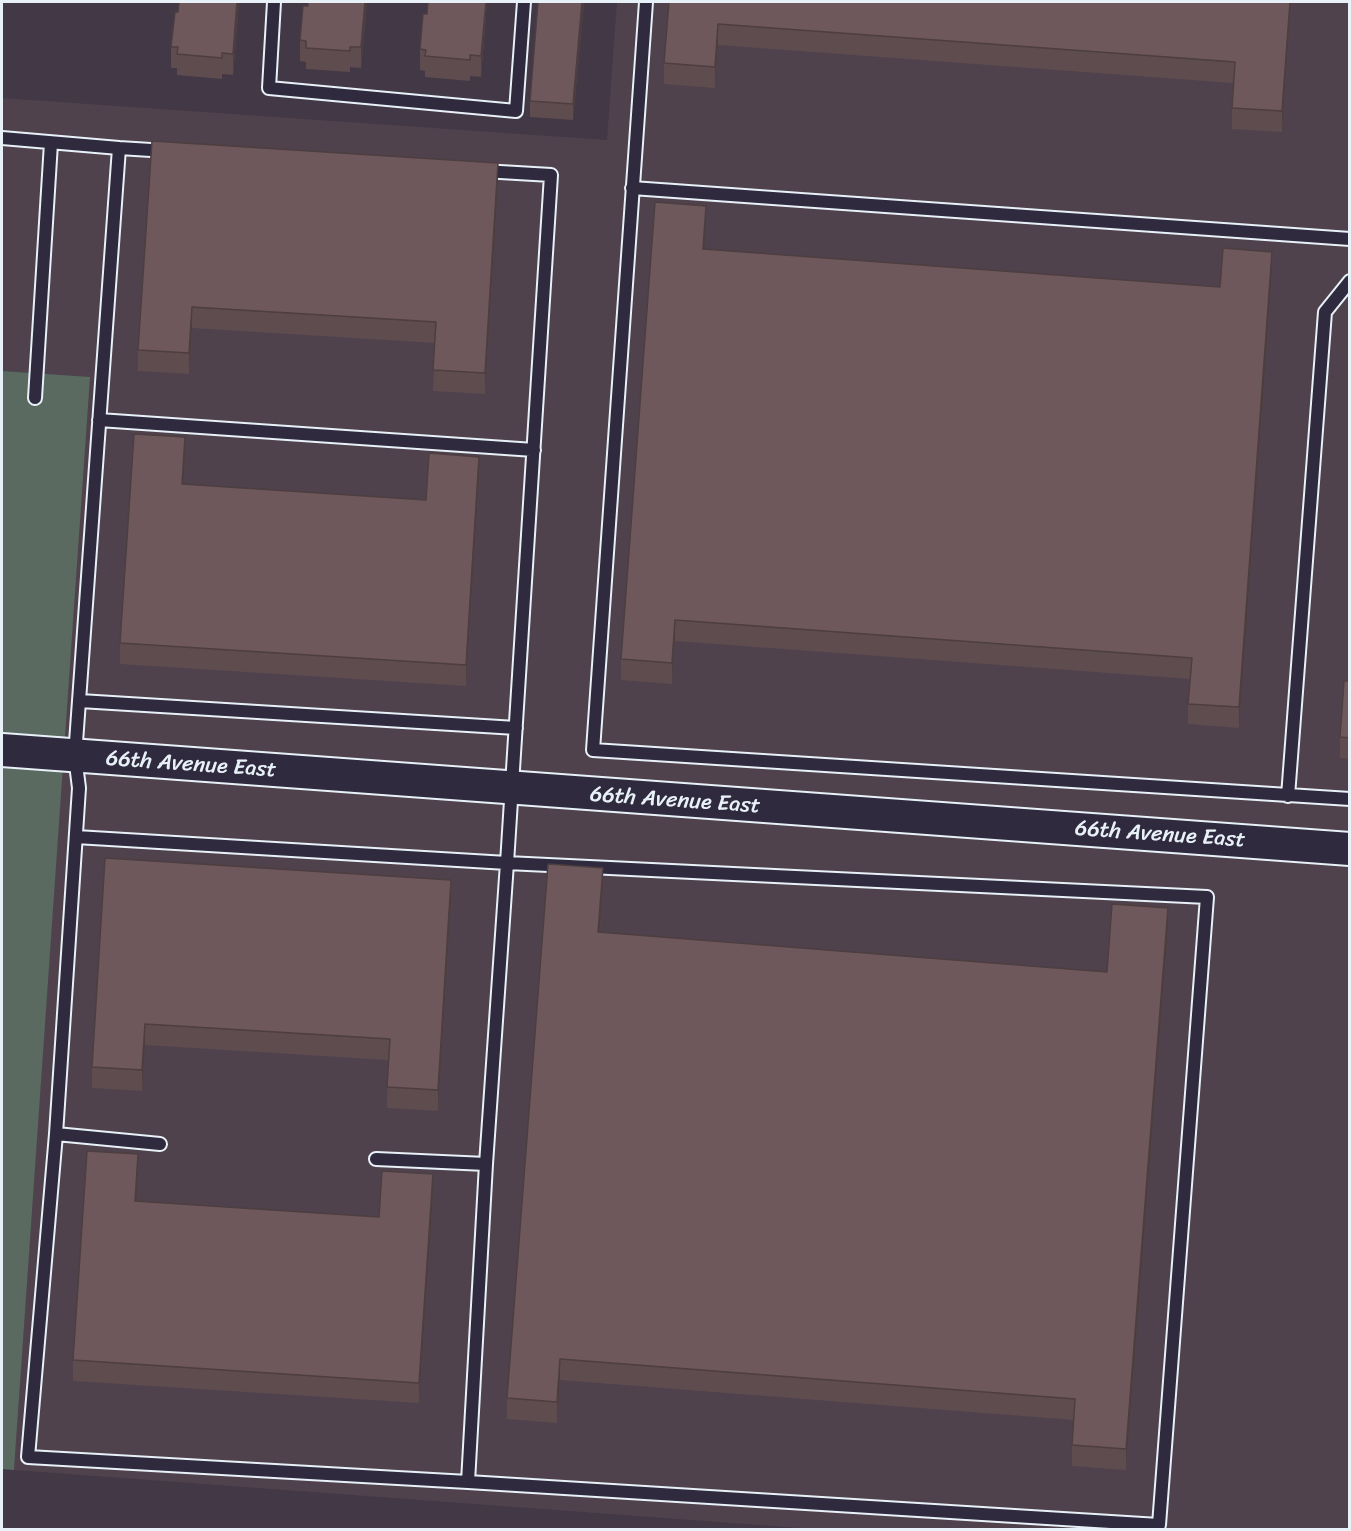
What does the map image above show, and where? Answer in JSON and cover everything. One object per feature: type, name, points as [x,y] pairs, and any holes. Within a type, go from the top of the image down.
[{"type":"street","name":"66th Avenue East","points":[[2,750],[1350,849]]},
{"type":"lane","points":[[274,2],[269,88],[516,111],[524,2]]},
{"type":"lane","points":[[646,2],[593,750],[1350,800]]},
{"type":"lane","points":[[2,138],[178,152]]},
{"type":"lane","points":[[36,398],[51,142]]},
{"type":"lane","points":[[76,837],[507,863],[1207,897],[1160,1525],[28,1457],[56,1134],[79,788],[75,756],[119,148]]},
{"type":"lane","points":[[468,1482],[486,1164],[551,176],[470,170]]},
{"type":"lane","points":[[632,188],[1350,239]]},
{"type":"lane","points":[[1288,796],[1325,312],[1350,280]]},
{"type":"lane","points":[[99,420],[534,450]]},
{"type":"lane","points":[[80,701],[516,728]]},
{"type":"lane","points":[[56,1134],[160,1144]]},
{"type":"lane","points":[[376,1159],[486,1164]]},
{"type":"shaded area","points":[[617,2],[1349,2],[1349,1529],[813,1529],[14,1470],[89,378],[2,371],[2,98],[607,140]]},
{"type":"green space","points":[[2,371],[90,377],[14,1470],[2,1469]]},
{"type":"building","points":[[179,2],[237,2],[233,54],[222,53],[222,58],[177,54],[178,47],[171,47],[175,12],[178,12]]},
{"type":"building","points":[[308,2],[365,2],[361,47],[350,47],[350,51],[306,48],[306,41],[300,40],[303,6],[308,6]]},
{"type":"building","points":[[428,2],[486,2],[481,56],[470,55],[470,60],[425,56],[426,50],[420,49],[423,14],[427,14]]},
{"type":"building","points":[[538,2],[582,2],[573,104],[530,101]]},
{"type":"building","points":[[669,2],[1290,2],[1282,111],[1232,108],[1235,62],[718,24],[715,67],[664,63]]},
{"type":"building","points":[[152,141],[498,163],[485,373],[433,370],[436,322],[192,307],[189,353],[138,350]]},
{"type":"building","points":[[655,202],[706,206],[703,249],[1220,287],[1223,248],[1272,252],[1239,707],[1188,704],[1192,658],[675,620],[672,663],[621,659]]},
{"type":"building","points":[[134,434],[185,437],[182,484],[426,500],[429,453],[479,457],[466,665],[120,643]]},
{"type":"building","points":[[1344,681],[1350,681],[1350,738],[1340,737]]},
{"type":"building","points":[[105,858],[451,880],[438,1090],[387,1087],[390,1039],[145,1024],[142,1070],[92,1067]]},
{"type":"building","points":[[548,864],[603,868],[598,932],[1107,972],[1112,904],[1168,908],[1126,1449],[1072,1445],[1075,1399],[560,1359],[557,1402],[507,1398]]},
{"type":"building","points":[[87,1151],[138,1154],[135,1201],[379,1217],[382,1171],[433,1174],[419,1383],[73,1360]]}]
